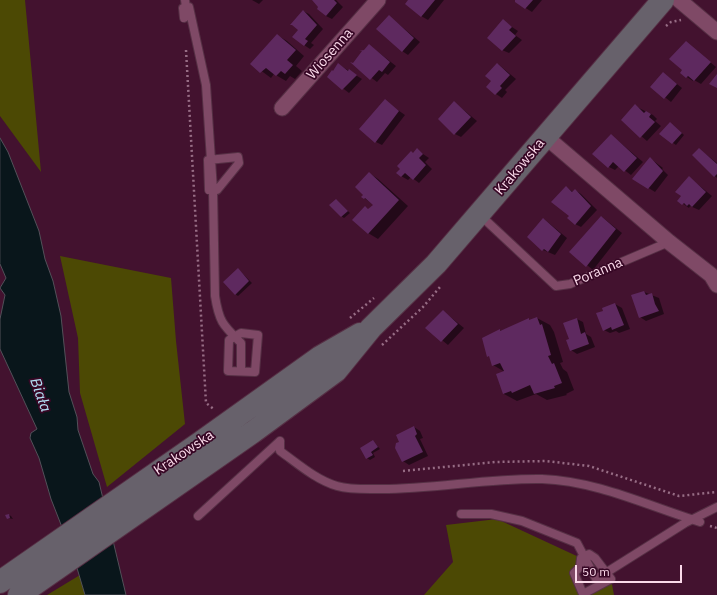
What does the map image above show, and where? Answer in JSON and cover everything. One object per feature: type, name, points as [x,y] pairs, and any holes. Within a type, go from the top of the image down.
[{"type":"street","name":"Wiosenna","points":[[282,108],[378,0]]},
{"type":"street","name":"Krakowska","points":[[19,595],[336,371],[370,328],[436,264],[663,0]]},
{"type":"street","points":[[679,0],[717,32]]},
{"type":"street","points":[[546,136],[669,242],[711,275],[717,285]]},
{"type":"street","name":"Krakowska","points":[[0,582],[320,357],[370,328]]},
{"type":"lane","points":[[184,18],[183,8],[185,4],[189,7],[206,85],[213,190],[215,296],[218,313],[223,325],[241,343],[242,370]]},
{"type":"lane","points":[[210,160],[238,157],[239,163],[217,190],[213,190]]},
{"type":"lane","name":"Poranna","points":[[479,215],[556,286],[570,284],[669,242]]},
{"type":"lane","points":[[241,333],[258,334],[255,372],[228,371],[228,340],[235,336],[241,333]]},
{"type":"lane","points":[[198,516],[280,441],[280,451],[308,471],[335,485],[350,489],[397,489],[507,480],[543,479],[574,483],[605,490],[696,521]]},
{"type":"lane","points":[[461,514],[491,514],[522,521],[578,543],[596,579],[696,521],[717,507]]},
{"type":"lane","points":[[584,556],[581,558],[580,567],[574,573],[583,594],[611,579],[607,572]]},
{"type":"path","points":[[186,49],[206,403],[213,408]]},
{"type":"path","points":[[346,321],[379,293]]},
{"type":"shaded area","points":[[0,0],[25,0],[41,172],[0,116]]},
{"type":"shaded area","points":[[60,256],[171,278],[185,424],[107,487],[80,393],[78,338]]},
{"type":"shaded area","points":[[497,519],[581,558],[574,573],[583,594],[611,579],[614,595],[424,595],[453,562],[446,525]]},
{"type":"shaded area","points":[[80,575],[85,595],[47,595]]},
{"type":"water","name":"Biała","points":[[0,138],[8,152],[39,231],[45,259],[53,281],[61,316],[69,392],[77,417],[78,430],[93,474],[99,482],[126,595],[85,595],[74,558],[51,499],[39,458],[30,438],[31,433],[37,429],[0,349],[0,319],[5,295],[0,288],[6,278],[0,264]]},
{"type":"building","points":[[312,0],[334,0],[337,3],[326,16],[317,9],[318,7]]},
{"type":"building","points":[[408,0],[435,0],[421,17],[405,4]]},
{"type":"building","points":[[515,0],[533,0],[525,9],[515,2]]},
{"type":"building","points":[[303,10],[317,25],[305,39],[308,41],[304,46],[292,37],[298,30],[290,25]]},
{"type":"building","points":[[389,15],[414,38],[402,52],[376,29]]},
{"type":"building","points":[[503,19],[512,27],[509,30],[516,36],[502,51],[487,38]]},
{"type":"building","points":[[277,34],[296,50],[287,60],[293,65],[285,74],[281,71],[276,76],[266,68],[260,73],[250,64]]},
{"type":"building","points":[[686,41],[711,62],[694,81],[688,76],[686,78],[680,73],[682,70],[669,59]]},
{"type":"building","points":[[369,44],[390,62],[382,72],[379,70],[370,80],[350,62],[353,63],[362,51],[359,51],[364,50]]},
{"type":"building","points":[[338,63],[348,71],[349,69],[357,75],[342,90],[327,77]]},
{"type":"building","points":[[497,63],[510,75],[500,86],[502,88],[495,95],[486,87],[491,81],[485,76]]},
{"type":"building","points":[[663,72],[677,84],[664,99],[650,87]]},
{"type":"building","points":[[717,74],[717,88],[709,84]]},
{"type":"building","points":[[385,99],[399,111],[375,143],[359,129]]},
{"type":"building","points":[[454,101],[471,117],[454,135],[438,119]]},
{"type":"building","points":[[635,104],[644,113],[646,111],[651,114],[649,117],[655,122],[640,138],[621,120]]},
{"type":"building","points":[[670,122],[682,133],[672,144],[659,134]]},
{"type":"building","points":[[611,134],[637,158],[624,172],[613,162],[608,168],[592,154]]},
{"type":"building","points":[[417,148],[423,154],[419,158],[426,165],[413,180],[405,173],[401,177],[396,173],[400,169],[397,166],[411,151],[413,153]]},
{"type":"building","points":[[699,148],[717,164],[717,174],[714,177],[692,155]]},
{"type":"building","points":[[650,157],[663,171],[648,189],[632,179]]},
{"type":"building","points":[[369,172],[399,200],[368,234],[352,220],[365,206],[368,209],[373,205],[365,198],[364,199],[361,197],[363,195],[355,187]]},
{"type":"building","points":[[689,176],[706,192],[692,207],[689,204],[687,206],[684,203],[682,205],[677,201],[681,196],[675,192]]},
{"type":"building","points":[[566,186],[572,192],[575,189],[591,206],[575,225],[567,218],[569,216],[551,202]]},
{"type":"building","points":[[336,199],[348,211],[341,217],[329,205]]},
{"type":"building","points":[[601,216],[616,229],[586,267],[569,252]]},
{"type":"building","points":[[543,218],[561,234],[548,252],[544,249],[542,251],[527,237]]},
{"type":"building","points":[[238,268],[249,281],[235,295],[223,282]]},
{"type":"building","points":[[644,291],[646,295],[652,293],[659,311],[639,318],[631,295]]},
{"type":"building","points":[[615,303],[624,325],[612,330],[611,327],[603,331],[596,313],[603,311],[602,308]]},
{"type":"building","points":[[443,310],[458,324],[441,342],[425,328]]},
{"type":"building","points":[[537,317],[540,325],[542,324],[551,355],[548,356],[552,364],[554,363],[562,383],[554,386],[555,388],[534,394],[530,385],[512,393],[511,391],[503,394],[496,374],[504,371],[500,363],[492,366],[489,356],[487,357],[482,338],[500,329],[500,331],[529,318],[529,320]]},
{"type":"building","points":[[577,318],[581,334],[585,332],[589,344],[570,351],[566,340],[569,339],[563,323]]},
{"type":"building","points":[[414,426],[417,434],[415,436],[423,452],[402,462],[395,448],[396,443],[399,442],[396,435]]},
{"type":"building","points":[[373,440],[378,447],[371,452],[373,455],[366,459],[360,448]]},
{"type":"building","points":[[9,514],[10,518],[7,519],[5,515]]}]
